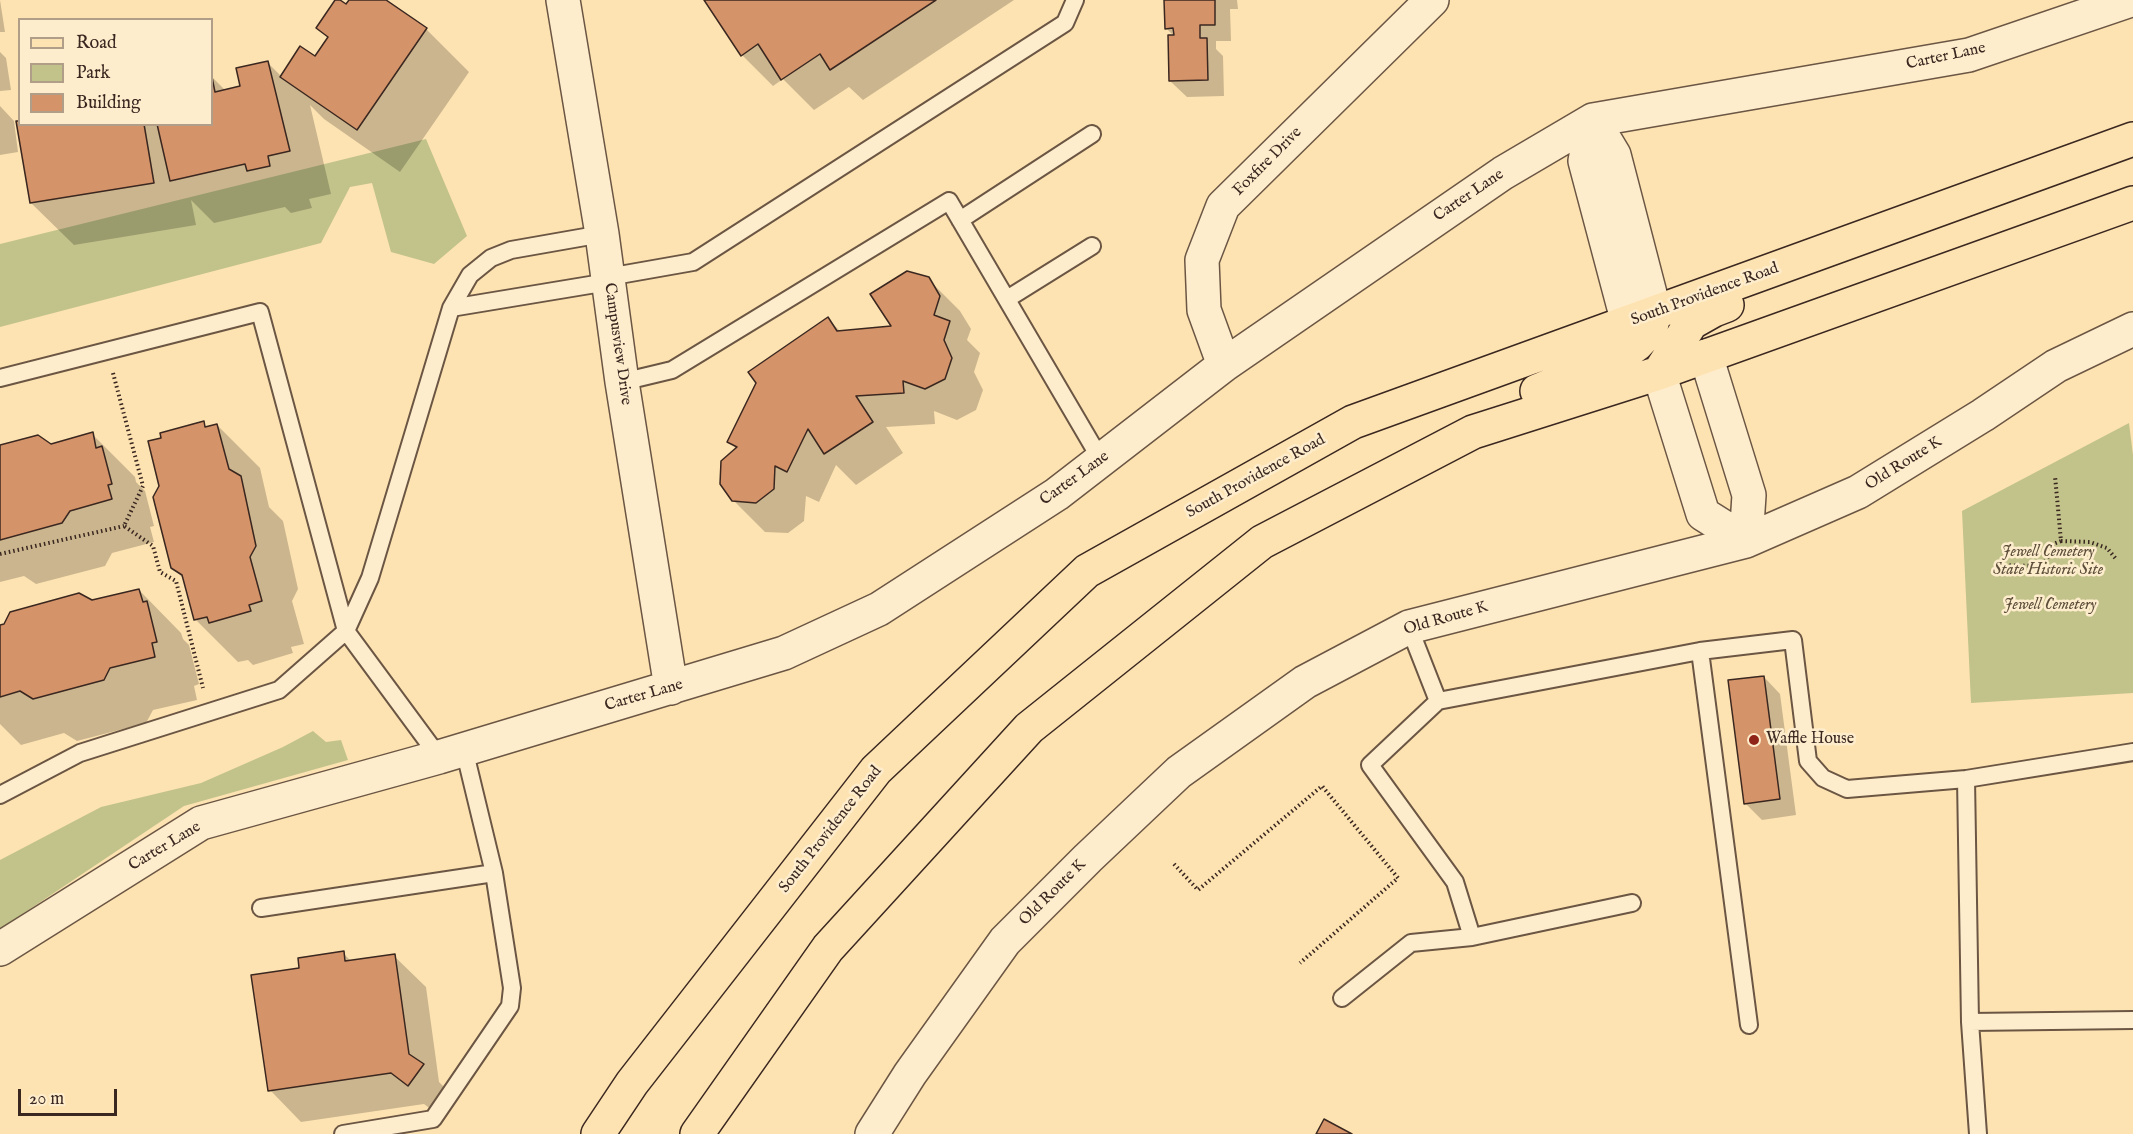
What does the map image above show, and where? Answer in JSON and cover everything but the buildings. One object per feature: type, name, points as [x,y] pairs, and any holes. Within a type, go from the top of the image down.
[{"type":"main road","name":"South Providence Road","points":[[598,1134],[632,1083],[876,770],[1087,571],[1353,422],[2133,139]]},
{"type":"main road","points":[[698,1134],[828,948],[1029,728],[1262,542],[1473,432],[1659,373],[2133,203]]},
{"type":"main road","points":[[1659,373],[1690,323],[1714,310],[1840,263],[1850,243]]},
{"type":"main road","points":[[1473,432],[1490,410],[1619,357],[1637,344],[1650,330],[1642,318]]},
{"type":"street","name":"Campusview Drive","points":[[563,0],[602,234],[622,382],[671,688]]},
{"type":"street","name":"Foxfire Drive","points":[[1224,365],[1204,310],[1202,260],[1223,206],[1432,0]]},
{"type":"street","name":"Carter Lane","points":[[0,949],[201,823],[452,753],[784,653],[879,609],[1057,494],[1224,365],[1503,173],[1593,120],[1969,55],[2131,0]]},
{"type":"street","points":[[1593,120],[1614,155],[1642,318]]},
{"type":"street","name":"Old Route K","points":[[872,1134],[909,1074],[1005,941],[1171,780],[1305,682],[1409,627],[1746,541],[1858,492],[1983,415],[2056,366],[2133,329]]},
{"type":"street","points":[[1659,373],[1703,514],[1746,541],[1749,495],[1706,356]]},
{"type":"lane","points":[[451,308],[608,280],[693,262],[1065,23],[1075,0]]},
{"type":"lane","points":[[960,220],[1092,135]]},
{"type":"lane","points":[[622,382],[672,370],[949,201],[1101,460]]},
{"type":"lane","points":[[0,795],[80,753],[279,690],[346,632],[370,578],[451,308],[470,275],[491,258],[511,250],[602,234]]},
{"type":"lane","points":[[1006,299],[1092,246]]},
{"type":"lane","points":[[0,378],[260,312],[346,632],[452,753],[494,873],[512,988],[510,1006],[433,1119],[343,1134]]},
{"type":"lane","points":[[1409,627],[1438,700]]},
{"type":"lane","points":[[1472,938],[1455,882],[1370,765],[1438,700],[1700,651],[1793,640],[1808,761],[1823,778],[1847,789],[1966,779],[2133,752]]},
{"type":"lane","points":[[1700,651],[1749,1025]]},
{"type":"lane","points":[[1966,779],[1970,1022],[1978,1134]]},
{"type":"lane","points":[[261,908],[494,873]]},
{"type":"lane","points":[[1342,998],[1411,943],[1472,938],[1632,903]]},
{"type":"lane","points":[[1970,1022],[2133,1020]]},
{"type":"path","points":[[107,351],[143,486],[124,526]]},
{"type":"path","points":[[2055,476],[2061,541]]},
{"type":"path","points":[[0,554],[124,526],[153,546],[160,572],[176,581],[209,712]]},
{"type":"path","points":[[1996,565],[2035,566],[2046,561],[2053,544],[2061,541],[2090,542],[2107,548],[2116,559]]},
{"type":"path","points":[[1174,864],[1198,890],[1322,786],[1398,878],[1300,963]]},
{"type":"green space","points":[[426,139],[467,236],[434,264],[391,252],[372,183],[350,187],[321,243],[0,327],[0,244]]},
{"type":"green space","name":"Jewell Cemetery","points":[[2129,423],[2133,455],[2133,693],[1971,703],[1962,511]]},
{"type":"green space","points":[[313,731],[326,742],[341,740],[348,760],[184,806],[0,929],[0,860],[101,807],[201,783],[283,747]]},
{"type":"place","name":"Waffle House","points":[[1754,740]]},
{"type":"park label","name":"Jewell Cemetery State Historic Site","points":[[2048,562]]}]
